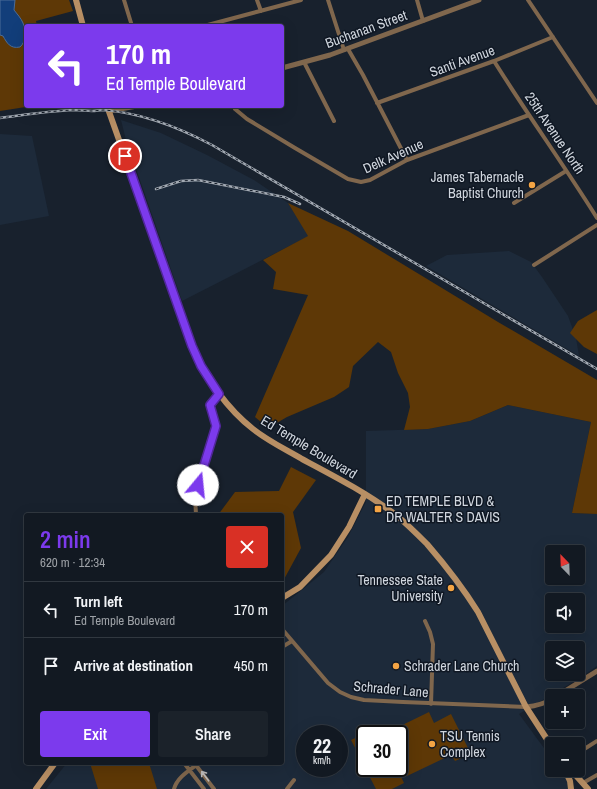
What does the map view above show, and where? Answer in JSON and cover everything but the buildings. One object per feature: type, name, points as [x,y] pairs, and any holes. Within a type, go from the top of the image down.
[{"type":"main road","points":[[76,0],[83,24]]},
{"type":"main road","name":"Ed Temple Boulevard","points":[[108,109],[192,346],[201,366],[219,394],[230,408],[252,428],[269,440],[365,494],[396,515],[417,534],[443,562],[478,612],[526,708],[545,737]]},
{"type":"main road","points":[[284,597],[300,587],[331,555],[349,527],[365,494]]},
{"type":"main road","points":[[36,789],[54,765]]},
{"type":"main road","points":[[568,777],[571,789]]},
{"type":"main road","points":[[577,777],[588,789]]},
{"type":"street","points":[[124,0],[131,24]]},
{"type":"street","points":[[257,0],[261,11]]},
{"type":"street","points":[[212,24],[301,0]]},
{"type":"street","points":[[328,0],[346,49],[363,75],[408,160]]},
{"type":"street","points":[[417,0],[423,21]]},
{"type":"street","name":"Buchanan Street","points":[[284,67],[330,55],[479,0]]},
{"type":"street","points":[[528,0],[597,103]]},
{"type":"street","name":"Santi Avenue","points":[[378,103],[494,61],[553,37]]},
{"type":"street","name":"25th Avenue North","points":[[494,61],[597,218]]},
{"type":"street","points":[[304,62],[334,121]]},
{"type":"street","points":[[108,109],[118,108]]},
{"type":"street","name":"Delk Avenue","points":[[235,108],[247,119],[348,179],[361,182],[370,180],[408,160],[529,114]]},
{"type":"street","points":[[514,203],[566,171]]},
{"type":"street","points":[[534,265],[597,225]]},
{"type":"street","points":[[196,513],[195,495],[216,426],[210,405],[219,394]]},
{"type":"street","points":[[425,621],[433,644],[431,704]]},
{"type":"street","name":"Schrader Lane","points":[[284,631],[328,683],[347,696],[364,700],[526,708]]},
{"type":"street","points":[[284,646],[292,641]]},
{"type":"street","points":[[568,689],[597,671]]},
{"type":"street","points":[[526,708],[545,703]]},
{"type":"street","points":[[585,749],[597,741]]},
{"type":"street","points":[[185,765],[204,789]]},
{"type":"street","points":[[174,789],[178,781],[196,765]]},
{"type":"street","points":[[198,765],[214,789]]},
{"type":"street","points":[[583,783],[597,775]]},
{"type":"street","points":[[287,789],[294,780]]},
{"type":"shaded area","points":[[0,0],[69,0],[73,11],[36,21],[37,24],[24,24],[24,107],[0,111]]},
{"type":"shaded area","points":[[121,120],[161,133],[254,180],[288,203],[309,236],[182,301],[126,140]]},
{"type":"shaded area","points":[[0,134],[32,136],[49,216],[0,225]]},
{"type":"shaded area","points":[[288,203],[348,231],[597,380],[597,514],[572,513],[591,422],[508,405],[470,421],[428,429],[404,430],[410,407],[408,393],[398,373],[391,352],[378,342],[353,366],[349,387],[334,397],[287,417],[268,428],[255,417],[308,295],[273,289],[276,272],[263,260],[308,236]]},
{"type":"shaded area","points":[[509,251],[531,262],[568,316],[576,338],[579,356],[426,266],[447,255]]},
{"type":"shaded area","points":[[597,310],[597,354],[584,347],[570,333],[578,321]]},
{"type":"shaded area","name":"Tennessee State University","points":[[508,405],[591,422],[572,513],[597,514],[597,666],[585,674],[585,641],[545,641],[545,681],[575,681],[561,689],[545,689],[545,699],[519,714],[545,749],[545,777],[565,777],[571,785],[568,789],[46,789],[65,765],[284,765],[284,604],[324,572],[348,537],[366,502],[366,431],[428,429],[470,421]]},
{"type":"shaded area","points":[[291,467],[316,480],[293,512],[301,548],[284,579],[284,513],[219,513],[235,492],[279,491]]},
{"type":"shaded area","name":"TSU Tennis Complex","points":[[429,712],[434,723],[451,714],[471,754],[455,761],[451,755],[408,776],[408,725],[402,725]]},
{"type":"shaded area","points":[[356,738],[356,750],[351,740]]},
{"type":"shaded area","points":[[91,765],[150,765],[157,789],[98,789]]},
{"type":"shaded area","points":[[370,777],[401,777],[404,783],[392,789],[376,789]]},
{"type":"water","points":[[0,0],[15,0],[14,10],[24,26],[24,39],[22,45],[20,47],[11,46],[3,36],[0,35]]},
{"type":"railway","points":[[0,118],[36,113],[76,110],[104,110],[133,114],[186,132],[212,145],[597,369]]},
{"type":"railway","points":[[156,189],[181,181],[198,180],[284,197],[300,204]]},
{"type":"place","name":"James Tabernacle Baptist Church","points":[[532,185]]},
{"type":"place","name":"ED TEMPLE BLVD & DR WALTER S DAVIS","points":[[378,509]]},
{"type":"place","name":"Tennessee State University","points":[[451,588]]},
{"type":"place","name":"Schrader Lane Church","points":[[396,666]]},
{"type":"place","name":"TSU Tennis Complex","points":[[432,744]]},
{"type":"route","points":[[125,156],[192,346],[201,366],[219,394],[210,405],[216,426],[198,485]]}]
